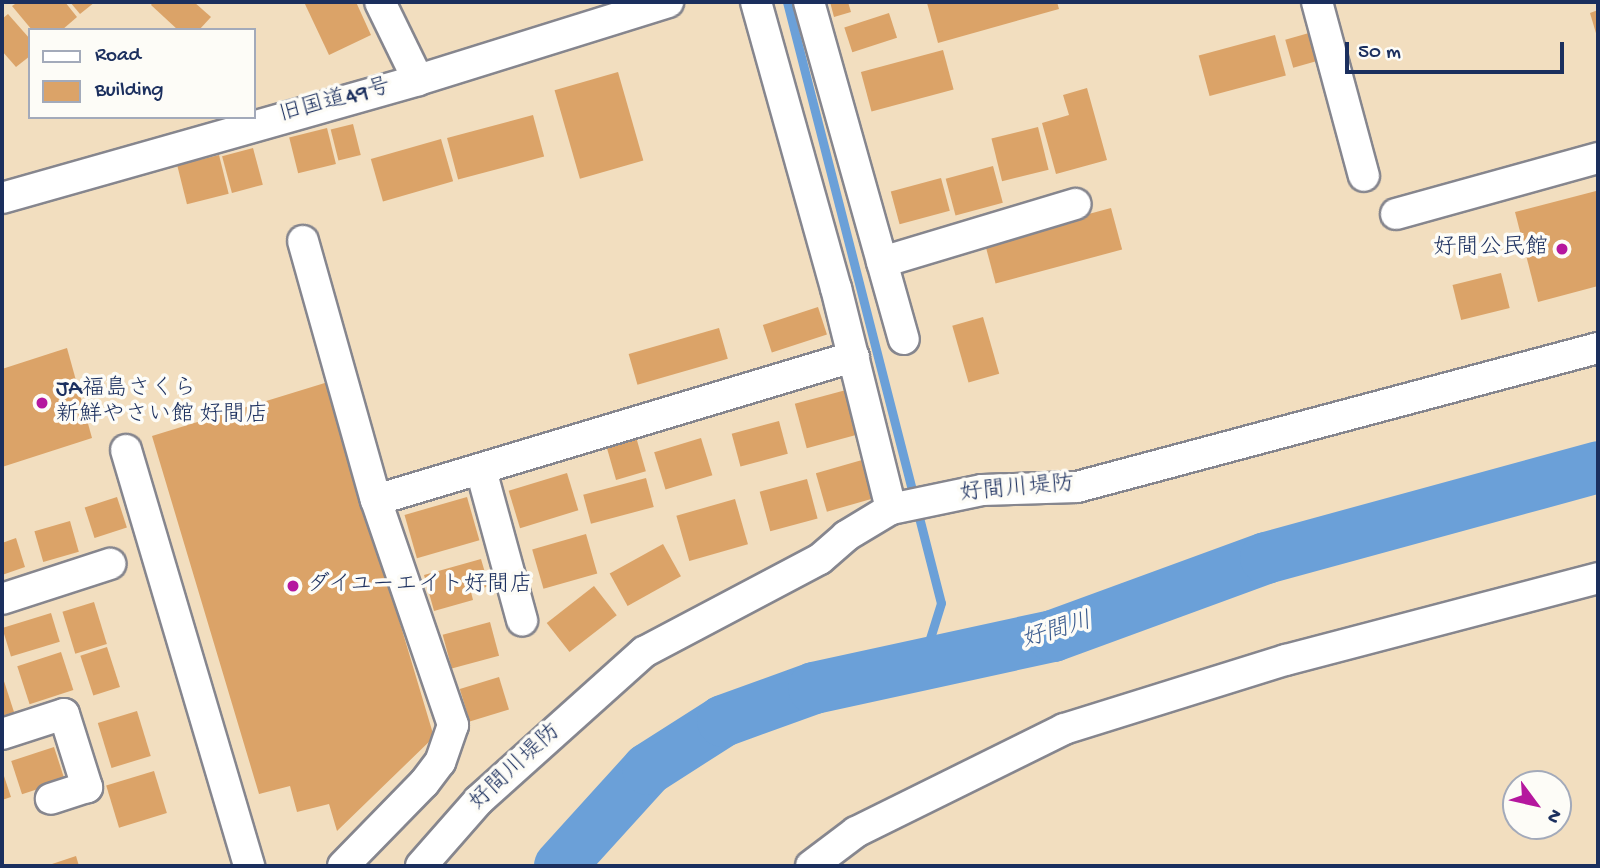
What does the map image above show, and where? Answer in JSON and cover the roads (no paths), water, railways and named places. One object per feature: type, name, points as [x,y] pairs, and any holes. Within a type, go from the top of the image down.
[{"type":"street","points":[[380,2],[418,80]]},
{"type":"street","name":"旧国道49号","points":[[2,198],[418,80],[667,2]]},
{"type":"street","points":[[756,2],[894,509]]},
{"type":"street","points":[[809,2],[904,339]]},
{"type":"street","points":[[1317,2],[1364,176]]},
{"type":"street","points":[[1396,214],[1598,158]]},
{"type":"street","points":[[882,262],[1075,204]]},
{"type":"street","points":[[303,241],[376,500],[453,725],[440,762],[424,783],[343,866]]},
{"type":"street","name":"好間川堤防","points":[[421,866],[478,800],[644,652],[820,559],[846,536],[894,509],[982,490],[1077,486],[1598,348]]},
{"type":"street","points":[[376,500],[854,357]]},
{"type":"street","points":[[126,450],[249,866]]},
{"type":"street","points":[[481,470],[522,620]]},
{"type":"street","points":[[2,599],[110,564]]},
{"type":"street","points":[[811,866],[856,832],[1064,729],[1286,660],[1598,578]]},
{"type":"street","points":[[2,734],[64,714],[87,788],[51,799]]},
{"type":"waterway","points":[[787,2],[941,603],[922,664]]},
{"type":"waterway","name":"好間川","points":[[560,866],[648,769],[723,721],[814,688],[1053,636],[1266,558],[1598,467]]},
{"type":"place","name":"好間公民館","points":[[1562,249]]},
{"type":"place","name":"JA福島さくら 新鮮やさい館 好間店","points":[[42,403]]},
{"type":"place","name":"ダイユーエイト好間店","points":[[293,586]]}]
